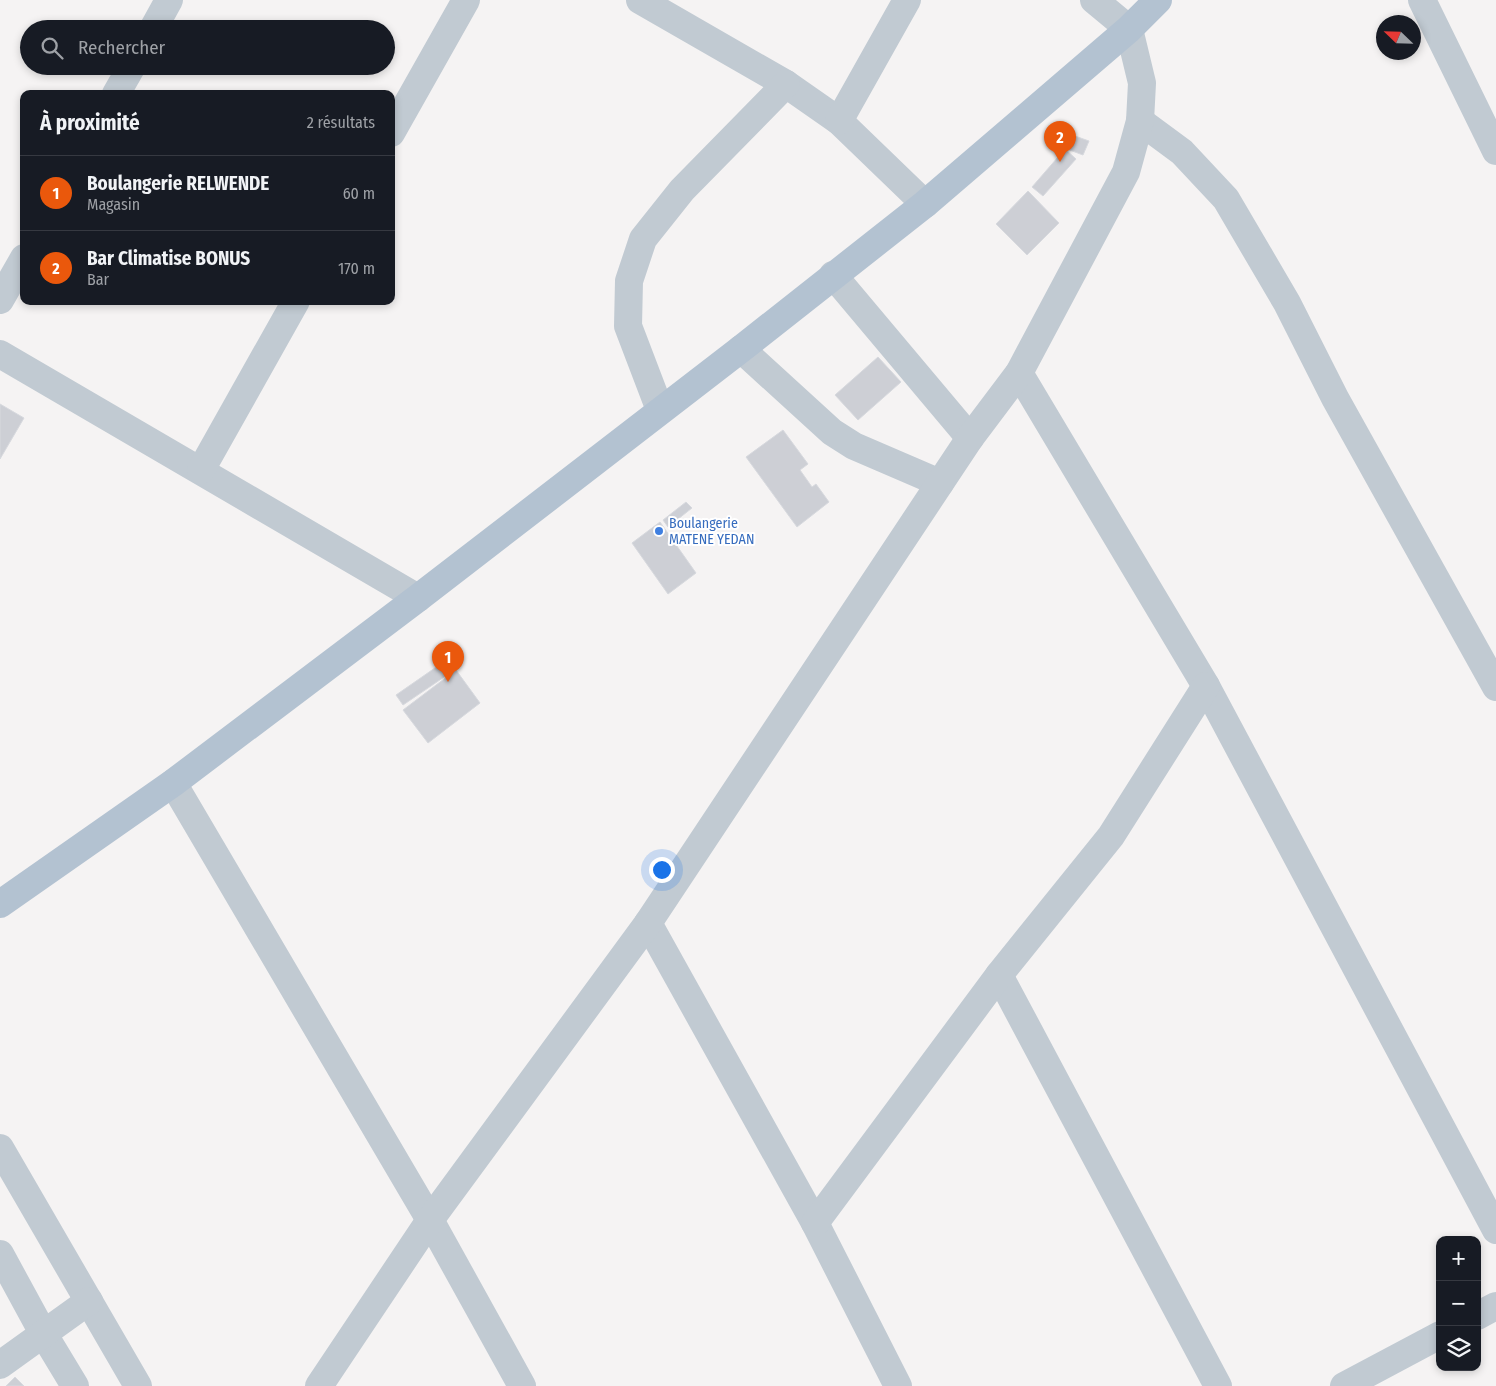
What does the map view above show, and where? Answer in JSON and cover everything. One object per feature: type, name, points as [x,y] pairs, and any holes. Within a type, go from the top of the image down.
[{"type":"main road","points":[[0,904],[173,783],[418,598],[740,349],[925,204],[1128,29],[1158,0]]},
{"type":"street","points":[[158,20],[169,0]]},
{"type":"street","points":[[395,126],[466,0]]},
{"type":"street","points":[[640,0],[786,84],[839,121],[925,204]]},
{"type":"street","points":[[839,121],[907,0]]},
{"type":"street","points":[[319,1386],[430,1220],[648,923],[970,438],[1019,373],[1126,172],[1140,121],[1142,83],[1128,29],[1094,0]]},
{"type":"street","points":[[1422,0],[1496,151]]},
{"type":"street","points":[[118,90],[127,75]]},
{"type":"street","points":[[660,410],[628,326],[629,281],[643,239],[682,190],[786,84]]},
{"type":"street","points":[[1140,121],[1182,152],[1226,199],[1287,303],[1336,398],[1496,687]]},
{"type":"street","points":[[0,300],[20,265]]},
{"type":"street","points":[[833,275],[970,438]]},
{"type":"street","points":[[202,470],[294,305]]},
{"type":"street","points":[[740,349],[832,432],[854,446],[940,483]]},
{"type":"street","points":[[0,354],[202,470],[418,598]]},
{"type":"street","points":[[1019,373],[1206,686],[1496,1230]]},
{"type":"street","points":[[815,1223],[1000,975],[1111,836],[1206,686]]},
{"type":"street","points":[[173,783],[430,1220],[522,1386]]},
{"type":"street","points":[[648,923],[815,1223],[898,1386]]},
{"type":"street","points":[[1000,975],[1218,1386]]},
{"type":"street","points":[[0,1148],[138,1386]]},
{"type":"street","points":[[0,1254],[43,1333],[75,1386]]},
{"type":"street","points":[[0,1365],[89,1300]]},
{"type":"street","points":[[1481,1314],[1496,1306]]},
{"type":"street","points":[[1344,1386],[1436,1338]]},
{"type":"building","points":[[1072,135],[1089,141],[1083,155],[1067,149]]},
{"type":"building","points":[[1065,149],[1076,159],[1043,196],[1032,187]]},
{"type":"building","points":[[1028,191],[1059,223],[1027,255],[996,224]]},
{"type":"building","points":[[878,357],[901,382],[858,420],[835,395]]},
{"type":"building","points":[[0,404],[24,418],[0,459]]},
{"type":"building","points":[[783,430],[808,464],[800,470],[812,487],[816,484],[829,502],[797,527],[746,457]]},
{"type":"building","points":[[686,502],[692,508],[668,527],[663,520]]},
{"type":"building","points":[[660,522],[696,573],[668,594],[632,543]]},
{"type":"building","points":[[445,661],[453,671],[403,705],[396,695]]},
{"type":"building","points":[[456,670],[480,703],[428,743],[403,710]]},
{"type":"building","points":[[15,1377],[24,1386],[6,1386]]},
{"type":"place","name":"Bar Climatise BONUS","points":[[1060,162]]},
{"type":"place","name":"Boulangerie MATENE YEDAN","points":[[659,531]]},
{"type":"place","name":"Boulangerie RELWENDE","points":[[448,682]]}]
